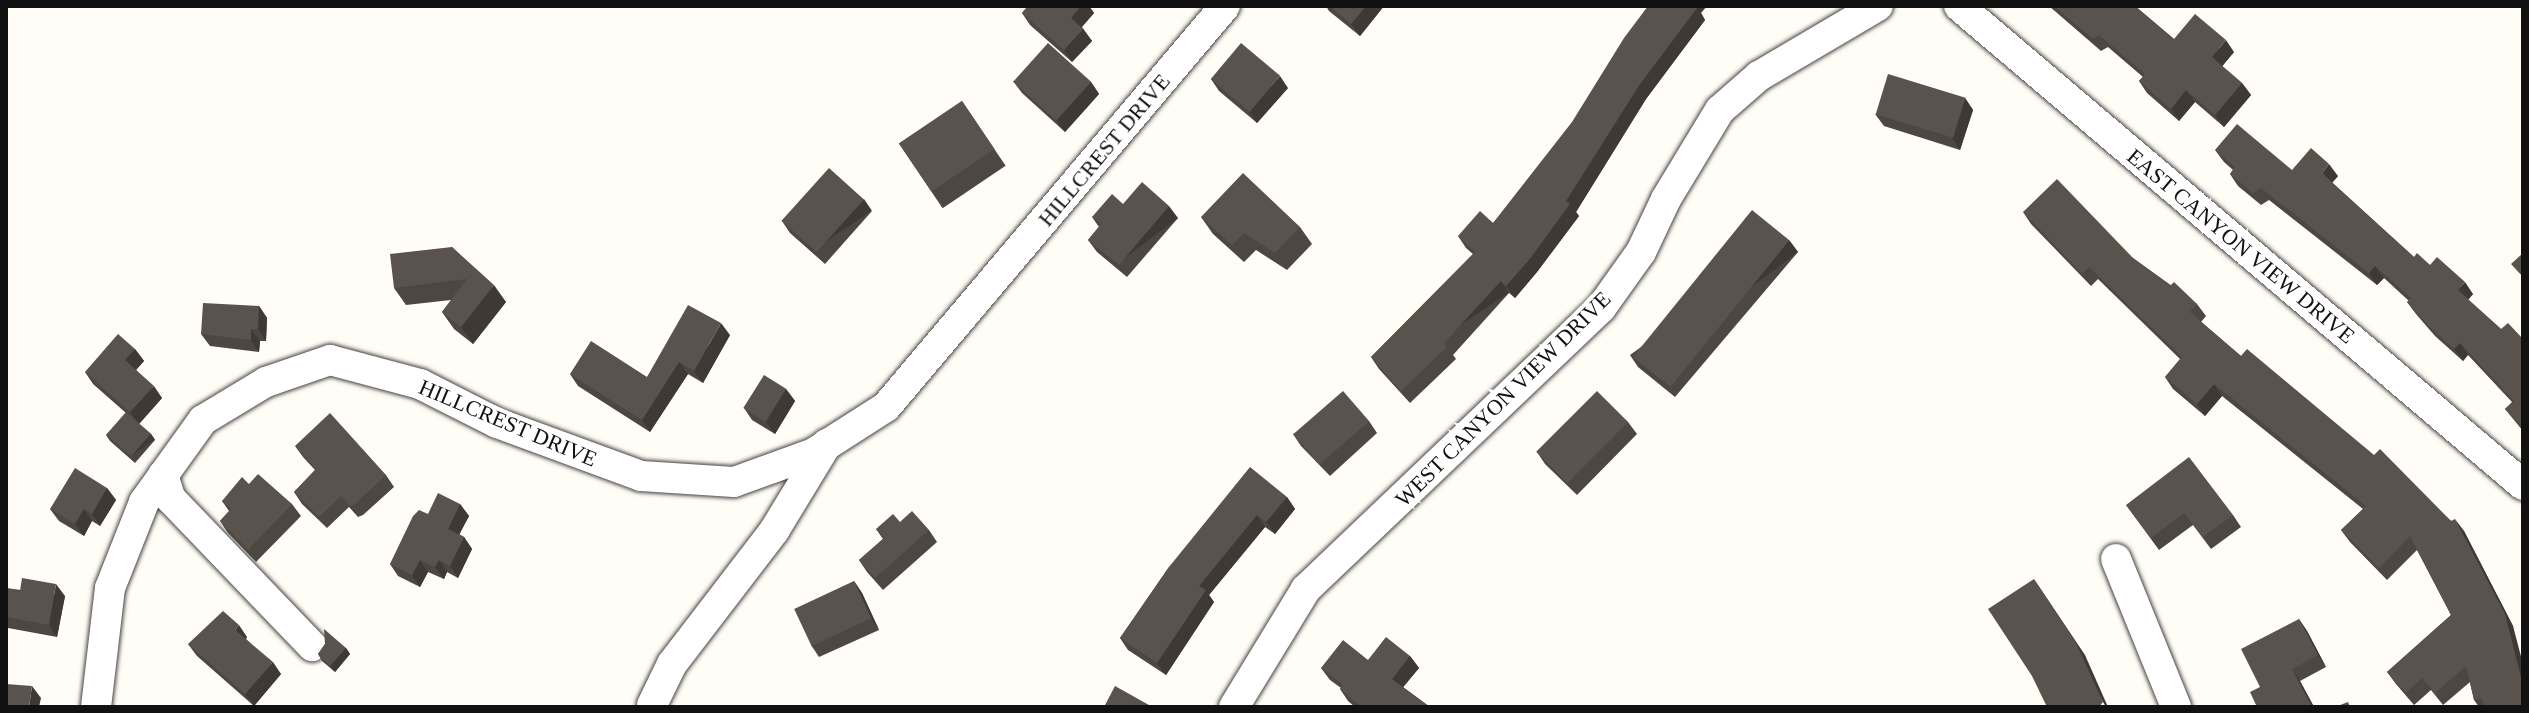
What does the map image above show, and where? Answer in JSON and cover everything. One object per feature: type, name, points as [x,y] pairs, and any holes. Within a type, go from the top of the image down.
[{"type":"street","name":"HILLCREST DRIVE","points":[[96,707],[110,588],[144,502],[203,420],[266,382],[330,360],[420,384],[497,423],[641,476],[734,482],[827,444],[886,407],[1225,6]]},
{"type":"street","name":"WEST CANYON VIEW DRIVE","points":[[1241,704],[1306,589],[1601,308],[1641,252],[1666,199],[1720,110],[1759,76],[1878,6]]},
{"type":"street","name":"EAST CANYON VIEW DRIVE","points":[[1959,6],[2523,485]]},
{"type":"street","points":[[652,705],[672,664],[774,531],[827,444]]},
{"type":"street","points":[[163,475],[171,499],[312,646]]},
{"type":"street","points":[[2116,559],[2176,707]]},
{"type":"building","points":[[1028,6],[1081,6],[1071,18],[1083,29],[1064,50],[1022,13]]},
{"type":"building","points":[[1330,6],[1366,6],[1351,24]]},
{"type":"building","points":[[1648,6],[1697,8],[1638,87],[1566,201],[1570,204],[1529,260],[1506,286],[1501,281],[1444,343],[1447,347],[1401,391],[1371,357],[1475,252],[1458,236],[1480,211],[1493,223],[1572,122],[1624,38]]},
{"type":"building","points":[[2054,6],[2135,6],[2174,39],[2195,14],[2226,40],[2212,57],[2242,83],[2215,115],[2186,90],[2171,109],[2139,81],[2145,74],[2099,35],[2093,39]]},
{"type":"building","points":[[1048,43],[1091,82],[1056,120],[1013,82]]},
{"type":"building","points":[[1241,43],[1280,76],[1250,112],[1211,79]]},
{"type":"building","points":[[1888,74],[1965,98],[1953,138],[1876,114]]},
{"type":"building","points":[[962,101],[994,149],[931,192],[899,143]]},
{"type":"building","points":[[2237,124],[2292,170],[2311,148],[2329,164],[2322,173],[2414,257],[2417,253],[2430,265],[2437,257],[2465,282],[2458,290],[2501,329],[2508,323],[2523,339],[2523,428],[2505,409],[2514,401],[2460,343],[2454,349],[2427,324],[2407,302],[2411,298],[2375,266],[2369,273],[2261,188],[2253,193],[2230,174],[2235,167],[2215,150]]},
{"type":"building","points":[[829,168],[864,199],[816,252],[781,221]]},
{"type":"building","points":[[1243,173],[1300,227],[1275,253],[1244,233],[1232,245],[1201,217]]},
{"type":"building","points":[[2057,179],[2133,258],[2170,286],[2174,282],[2197,304],[2190,312],[2241,356],[2247,349],[2374,455],[2380,449],[2451,521],[2455,519],[2505,614],[2523,685],[2523,707],[2484,707],[2482,698],[2474,700],[2466,666],[2435,693],[2422,678],[2406,693],[2387,672],[2451,615],[2410,536],[2379,568],[2341,530],[2366,506],[2214,384],[2197,404],[2165,377],[2182,357],[2089,267],[2082,274],[2023,212]]},
{"type":"building","points":[[1142,182],[1169,206],[1119,265],[1088,240],[1101,224],[1092,217],[1112,194],[1123,204]]},
{"type":"building","points":[[1752,210],[1789,240],[1670,387],[1633,357]]},
{"type":"building","points":[[452,247],[494,285],[461,327],[442,312],[467,279],[394,288],[390,254]]},
{"type":"building","points":[[2523,253],[2523,277],[2511,264]]},
{"type":"building","points":[[203,303],[259,306],[258,329],[251,329],[251,340],[201,334]]},
{"type":"building","points":[[688,305],[721,323],[694,371],[679,362],[642,420],[570,374],[591,341],[647,377]]},
{"type":"building","points":[[118,334],[135,349],[125,360],[154,386],[130,412],[85,372]]},
{"type":"building","points":[[764,375],[786,389],[765,422],[743,408]]},
{"type":"building","points":[[1343,391],[1369,421],[1319,464],[1293,434]]},
{"type":"building","points":[[1597,391],[1628,422],[1567,483],[1536,452]]},
{"type":"building","points":[[126,412],[151,434],[131,456],[106,435]]},
{"type":"building","points":[[330,413],[386,475],[355,504],[350,506],[341,496],[319,517],[294,492],[316,469],[295,446]]},
{"type":"building","points":[[2189,457],[2233,515],[2203,537],[2184,513],[2151,538],[2126,505]]},
{"type":"building","points":[[1250,467],[1287,497],[1266,522],[1257,515],[1199,586],[1206,590],[1157,663],[1120,638],[1169,567]]},
{"type":"building","points":[[75,468],[107,488],[92,514],[84,509],[75,524],[50,509]]},
{"type":"building","points":[[258,474],[292,504],[248,550],[220,521],[231,509],[222,501],[242,477],[249,484]]},
{"type":"building","points":[[438,493],[460,504],[448,529],[464,537],[450,566],[439,560],[435,567],[420,560],[412,575],[390,564],[413,516],[419,510],[428,514]]},
{"type":"building","points":[[912,511],[929,530],[875,578],[859,560],[884,538],[876,529],[893,514],[900,522]]},
{"type":"building","points":[[22,578],[56,584],[49,625],[6,617],[6,588],[20,591]]},
{"type":"building","points":[[2034,579],[2076,643],[2103,702],[2099,707],[2047,707],[2032,676],[1988,609]]},
{"type":"building","points":[[854,581],[871,618],[812,646],[794,609]]},
{"type":"building","points":[[223,611],[239,625],[235,630],[273,662],[245,694],[188,644]]},
{"type":"building","points":[[2299,619],[2318,655],[2292,669],[2312,707],[2257,707],[2250,692],[2260,687],[2241,649]]},
{"type":"building","points":[[324,629],[346,648],[330,666],[318,654],[325,644]]},
{"type":"building","points":[[1386,637],[1410,656],[1392,679],[1430,707],[1362,707],[1340,689],[1343,685],[1321,668],[1343,640],[1368,660]]},
{"type":"building","points":[[6,684],[32,686],[29,707],[6,707]]},
{"type":"building","points":[[1115,686],[1149,705],[1148,707],[1104,707]]}]
